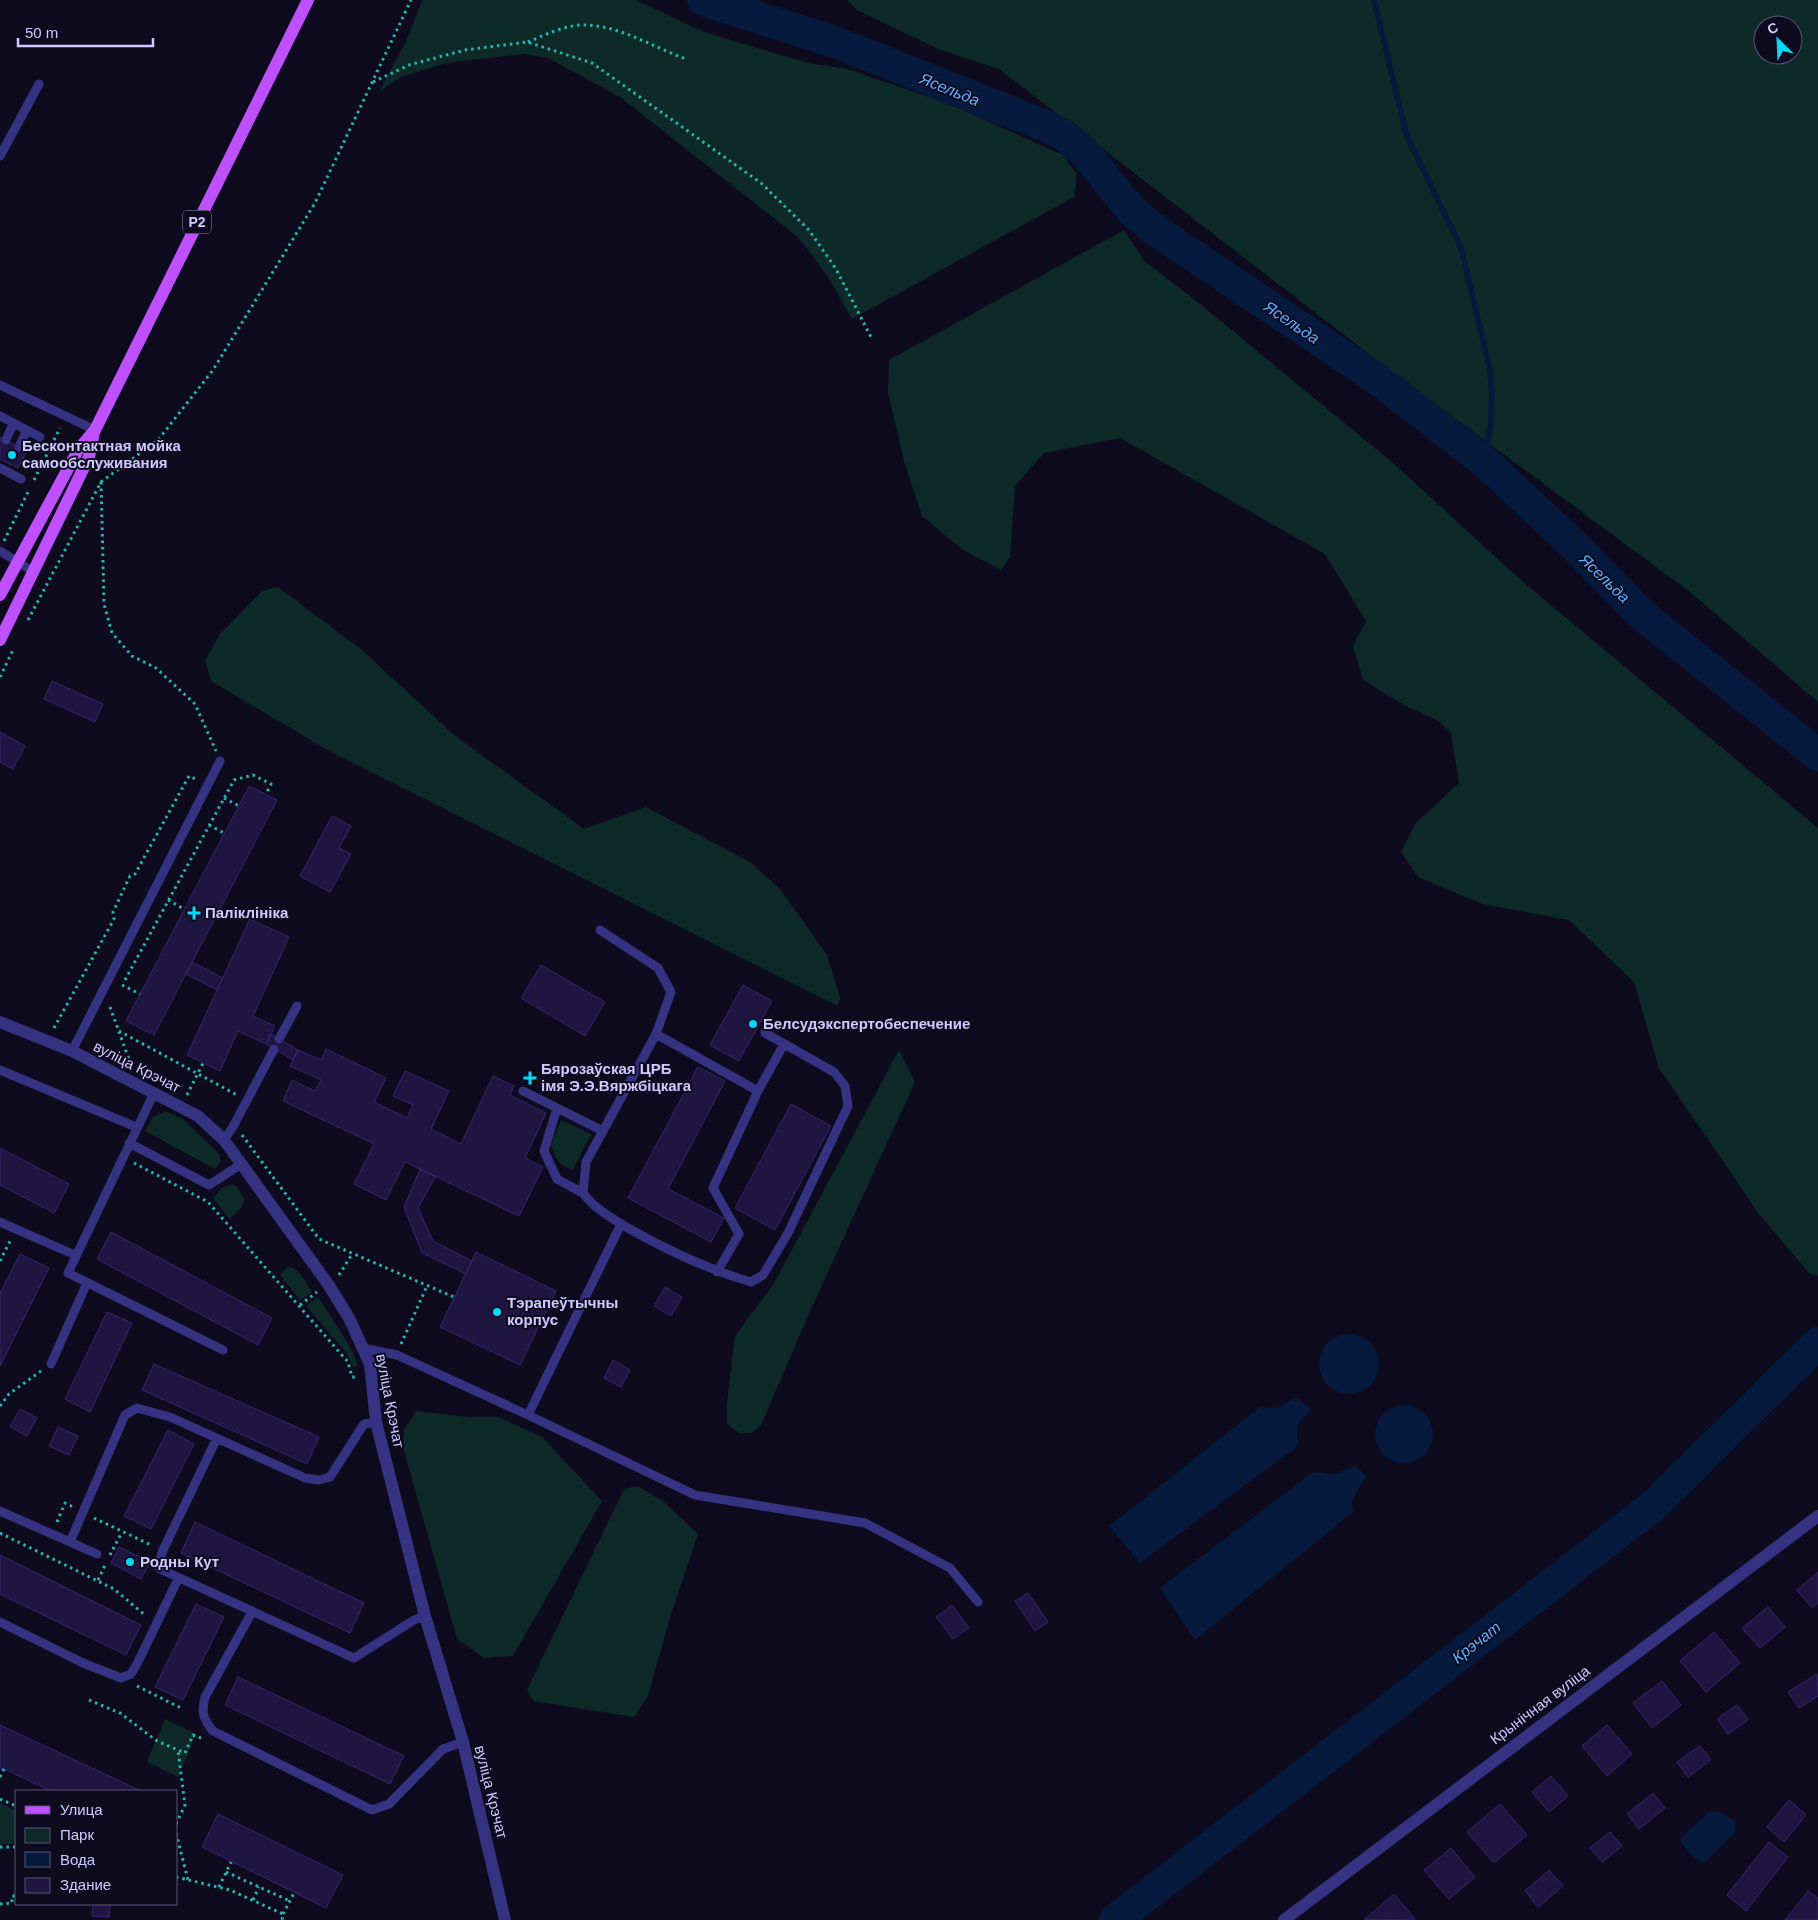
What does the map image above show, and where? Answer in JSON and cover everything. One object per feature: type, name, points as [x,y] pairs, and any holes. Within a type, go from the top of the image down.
[{"type":"main road","name":"Р2","points":[[0,640],[89,457],[95,430],[308,0]]},
{"type":"main road","name":"Р2","points":[[0,595],[78,450],[95,430]]},
{"type":"street","name":"вуліца Крэчат","points":[[0,1022],[72,1052],[198,1116],[224,1140],[240,1165],[328,1284],[349,1318],[363,1348],[372,1375],[376,1422],[425,1616],[463,1742],[505,1920]]},
{"type":"street","name":"Крынічная вуліца","points":[[1284,1920],[1817,1516]]},
{"type":"lane","points":[[0,156],[38,84]]},
{"type":"lane","points":[[0,385],[95,430]]},
{"type":"lane","points":[[0,416],[40,436]]},
{"type":"lane","points":[[6,440],[14,424]]},
{"type":"lane","points":[[19,447],[28,430]]},
{"type":"lane","points":[[6,468],[21,479]]},
{"type":"lane","points":[[0,549],[34,572]]},
{"type":"lane","points":[[72,1052],[220,762]]},
{"type":"lane","points":[[583,1193],[586,1162],[656,1034],[671,992],[658,968],[600,930]]},
{"type":"lane","points":[[279,1039],[297,1006]]},
{"type":"lane","points":[[557,1108],[544,1151],[557,1179],[583,1193],[593,1207],[667,1251],[717,1272],[751,1282],[763,1275],[788,1233],[848,1106],[844,1086],[834,1072],[765,1033]]},
{"type":"lane","points":[[656,1034],[758,1091]]},
{"type":"lane","points":[[717,1272],[739,1234],[713,1188],[758,1091],[784,1044]]},
{"type":"lane","points":[[224,1140],[274,1049]]},
{"type":"lane","points":[[0,1070],[136,1127]]},
{"type":"lane","points":[[523,1091],[603,1132]]},
{"type":"lane","points":[[154,1093],[128,1143],[68,1272],[223,1350]]},
{"type":"lane","points":[[128,1143],[209,1185],[240,1165]]},
{"type":"lane","points":[[0,1222],[75,1255]]},
{"type":"lane","points":[[528,1415],[621,1224]]},
{"type":"lane","points":[[51,1364],[87,1283]]},
{"type":"lane","points":[[363,1348],[397,1355],[695,1495],[865,1523],[950,1568],[978,1602]]},
{"type":"lane","points":[[70,1542],[125,1415],[136,1408],[170,1417],[216,1440],[305,1478],[319,1480],[330,1477],[364,1424],[376,1422]]},
{"type":"lane","points":[[216,1440],[163,1550],[158,1565],[160,1569],[178,1579],[354,1658],[414,1620],[425,1616]]},
{"type":"lane","points":[[0,1511],[97,1554]]},
{"type":"lane","points":[[0,1622],[83,1663],[121,1678],[131,1674],[178,1579]]},
{"type":"lane","points":[[252,1612],[205,1696],[202,1709],[204,1721],[213,1731],[372,1810],[389,1804],[443,1749],[463,1742]]},
{"type":"path","points":[[26,625],[101,482],[158,440],[214,370],[315,203],[411,0]]},
{"type":"path","points":[[372,83],[409,65],[465,50],[527,42],[550,32],[582,25],[611,28],[686,59]]},
{"type":"path","points":[[527,42],[592,63],[761,183],[809,230],[836,269],[872,339]]},
{"type":"path","points":[[0,549],[61,426],[52,422]]},
{"type":"path","points":[[101,482],[104,604],[112,634],[132,656],[156,668],[195,704],[220,762]]},
{"type":"path","points":[[0,677],[18,642]]},
{"type":"path","points":[[118,992],[234,780],[253,775],[271,784],[266,794]]},
{"type":"path","points":[[53,1028],[114,919],[114,912],[130,876],[135,874],[189,776],[201,782]]},
{"type":"path","points":[[224,798],[239,806]]},
{"type":"path","points":[[209,825],[224,833]]},
{"type":"path","points":[[168,900],[184,909]]},
{"type":"path","points":[[122,985],[140,994]]},
{"type":"path","points":[[106,1015],[114,1000]]},
{"type":"path","points":[[110,1007],[132,1068]]},
{"type":"path","points":[[119,1032],[246,1100]]},
{"type":"path","points":[[186,1098],[203,1063]]},
{"type":"path","points":[[122,1157],[208,1202],[348,1362],[352,1377],[372,1375]]},
{"type":"path","points":[[0,1261],[16,1229]]},
{"type":"path","points":[[397,1355],[426,1286]]},
{"type":"path","points":[[0,1406],[10,1394],[51,1364]]},
{"type":"path","points":[[51,1534],[65,1503],[163,1550]]},
{"type":"path","points":[[0,1533],[114,1589],[156,1625]]},
{"type":"path","points":[[131,1674],[136,1685],[182,1708]]},
{"type":"path","points":[[89,1700],[120,1713],[158,1741],[185,1753],[193,1735],[209,1741]]},
{"type":"path","points":[[178,1750],[185,1805],[178,1820]]},
{"type":"path","points":[[0,1777],[4,1769]]},
{"type":"path","points":[[0,1799],[15,1806]]},
{"type":"path","points":[[178,1841],[188,1880]]},
{"type":"path","points":[[0,1847],[15,1847]]},
{"type":"path","points":[[219,1887],[231,1862]]},
{"type":"path","points":[[226,1872],[290,1901]]},
{"type":"path","points":[[178,1878],[219,1887],[283,1914]]},
{"type":"path","points":[[253,1900],[259,1887]]},
{"type":"path","points":[[282,1920],[283,1914],[294,1893]]},
{"type":"path","points":[[0,1904],[12,1903],[12,1896],[15,1896]]},
{"type":"green space","points":[[422,0],[636,0],[704,32],[808,63],[847,69],[947,103],[1063,155],[1077,174],[1074,197],[852,319],[829,278],[799,238],[620,97],[548,58],[524,54],[446,63],[401,77],[379,92],[407,39]]},
{"type":"green space","points":[[847,0],[1818,0],[1818,702],[1690,592],[1391,371],[999,69],[938,49],[857,10]]},
{"type":"green space","points":[[1124,230],[1144,261],[1194,299],[1393,463],[1523,582],[1818,828],[1818,1276],[1809,1273],[1759,1214],[1659,1068],[1634,982],[1569,920],[1482,904],[1418,877],[1401,852],[1416,823],[1459,783],[1451,733],[1439,721],[1404,705],[1363,680],[1353,646],[1366,621],[1325,554],[1120,438],[1044,453],[1015,486],[1010,557],[1001,570],[963,550],[922,516],[904,461],[888,392],[889,360]]},
{"type":"green space","points":[[278,587],[362,650],[454,735],[584,829],[646,807],[750,862],[780,889],[827,955],[840,997],[838,1006],[331,752],[211,681],[205,660],[220,634],[262,591]]},
{"type":"green space","points":[[899,1050],[915,1082],[811,1309],[761,1425],[752,1433],[739,1433],[727,1424],[727,1403],[735,1336],[773,1285]]},
{"type":"green space","points":[[165,1111],[183,1119],[219,1154],[221,1161],[215,1169],[145,1131],[153,1117]]},
{"type":"green space","points":[[561,1120],[591,1134],[573,1170],[558,1161],[551,1144]]},
{"type":"green space","points":[[234,1185],[244,1199],[242,1207],[229,1219],[213,1198],[223,1187]]},
{"type":"green space","points":[[288,1267],[299,1273],[312,1292],[300,1300],[280,1275]]},
{"type":"green space","points":[[318,1297],[349,1345],[358,1365],[353,1367],[346,1352],[306,1306]]},
{"type":"green space","points":[[416,1411],[468,1417],[498,1417],[542,1437],[602,1501],[513,1656],[484,1658],[457,1639],[403,1447],[404,1430]]},
{"type":"green space","points":[[638,1486],[664,1502],[698,1534],[671,1614],[648,1696],[634,1717],[534,1701],[527,1690],[624,1489]]},
{"type":"green space","points":[[165,1719],[196,1734],[178,1777],[147,1762]]},
{"type":"green space","points":[[0,1803],[15,1810],[15,1844],[0,1844]]},
{"type":"water","points":[[1349,1334],[1365,1339],[1370,1343],[1374,1348],[1379,1364],[1374,1380],[1370,1385],[1365,1389],[1349,1394],[1333,1389],[1328,1385],[1324,1380],[1319,1364],[1324,1348],[1328,1343],[1333,1339]]},
{"type":"water","points":[[1296,1397],[1311,1409],[1297,1425],[1298,1446],[1140,1563],[1109,1526],[1260,1407],[1278,1408]]},
{"type":"water","points":[[1404,1405],[1415,1407],[1428,1418],[1433,1434],[1431,1445],[1420,1458],[1404,1463],[1393,1461],[1380,1450],[1375,1434],[1377,1423],[1388,1410]]},
{"type":"water","points":[[1356,1466],[1366,1476],[1352,1500],[1353,1512],[1195,1640],[1160,1588],[1313,1472],[1335,1474]]},
{"type":"water","points":[[1710,1811],[1723,1813],[1735,1821],[1735,1832],[1704,1863],[1694,1858],[1679,1840]]},
{"type":"building","name":"Бесконтактная мойка самообслуживания","points":[[0,437],[27,451],[18,468],[0,459]]},
{"type":"building","points":[[52,681],[103,704],[95,722],[44,699]]},
{"type":"building","points":[[0,732],[25,746],[13,769],[0,762]]},
{"type":"building","points":[[249,786],[277,800],[154,1035],[126,1021]]},
{"type":"building","points":[[332,816],[351,826],[339,848],[351,854],[330,892],[300,876]]},
{"type":"building","points":[[250,919],[289,937],[253,1016],[275,1026],[266,1044],[238,1031],[220,1071],[187,1055]]},
{"type":"building","points":[[192,962],[223,978],[217,990],[186,974]]},
{"type":"building","points":[[541,965],[605,1002],[585,1036],[521,998]]},
{"type":"building","points":[[743,985],[772,1001],[739,1061],[710,1045]]},
{"type":"building","points":[[271,1034],[298,1050],[293,1060],[266,1044]]},
{"type":"building","points":[[326,1049],[386,1078],[374,1102],[407,1118],[413,1105],[393,1096],[405,1071],[449,1091],[431,1129],[461,1144],[493,1076],[514,1086],[510,1095],[546,1113],[525,1158],[543,1167],[519,1216],[405,1162],[386,1200],[354,1184],[374,1144],[283,1101],[292,1080],[315,1091],[321,1080],[290,1066],[298,1050],[321,1060]]},
{"type":"building","points":[[698,1067],[725,1081],[668,1189],[724,1218],[711,1242],[628,1198]]},
{"type":"building","points":[[791,1104],[831,1126],[775,1230],[735,1208]]},
{"type":"building","points":[[0,1148],[69,1184],[54,1213],[0,1185]]},
{"type":"building","points":[[420,1169],[436,1176],[418,1208],[433,1241],[472,1261],[466,1274],[422,1253],[404,1207]]},
{"type":"building","points":[[111,1232],[272,1318],[258,1345],[97,1259]]},
{"type":"building","name":"Тэрапеўтычны корпус","points":[[476,1252],[556,1291],[520,1365],[440,1327]]},
{"type":"building","points":[[20,1254],[49,1268],[0,1366],[0,1293]]},
{"type":"building","points":[[665,1287],[682,1297],[671,1316],[654,1306]]},
{"type":"building","points":[[107,1312],[132,1323],[90,1412],[65,1399]]},
{"type":"building","points":[[613,1360],[630,1370],[621,1387],[604,1378]]},
{"type":"building","points":[[154,1364],[319,1437],[307,1464],[142,1390]]},
{"type":"building","points":[[20,1409],[37,1418],[27,1436],[10,1427]]},
{"type":"building","points":[[58,1427],[78,1436],[69,1455],[49,1446]]},
{"type":"building","points":[[168,1430],[194,1444],[151,1529],[124,1516]]},
{"type":"building","points":[[195,1522],[364,1603],[350,1633],[181,1553]]},
{"type":"building","name":"Родны Кут","points":[[119,1547],[150,1562],[141,1579],[111,1563]]},
{"type":"building","points":[[0,1555],[141,1625],[126,1655],[0,1594]]},
{"type":"building","points":[[1818,1572],[1818,1603],[1812,1608],[1797,1590]]},
{"type":"building","points":[[1028,1593],[1048,1622],[1035,1631],[1015,1601]]},
{"type":"building","points":[[196,1604],[224,1617],[183,1700],[155,1687]]},
{"type":"building","points":[[952,1605],[969,1628],[953,1639],[936,1617]]},
{"type":"building","points":[[1768,1607],[1785,1627],[1760,1648],[1742,1628]]},
{"type":"building","points":[[1714,1632],[1740,1663],[1706,1692],[1680,1661]]},
{"type":"building","points":[[1817,1674],[1818,1696],[1799,1708],[1788,1692]]},
{"type":"building","points":[[238,1677],[404,1756],[390,1784],[225,1705]]},
{"type":"building","points":[[1662,1681],[1681,1705],[1652,1728],[1633,1703]]},
{"type":"building","points":[[1737,1705],[1748,1720],[1728,1734],[1717,1719]]},
{"type":"building","points":[[0,1725],[139,1790],[49,1790],[0,1768]]},
{"type":"building","points":[[1607,1725],[1632,1754],[1607,1776],[1582,1746]]},
{"type":"building","points":[[1700,1746],[1711,1760],[1688,1777],[1677,1762]]},
{"type":"building","points":[[1551,1776],[1568,1796],[1549,1812],[1532,1792]]},
{"type":"building","points":[[1653,1793],[1665,1808],[1639,1829],[1627,1814]]},
{"type":"building","points":[[1789,1800],[1806,1815],[1784,1842],[1767,1827]]},
{"type":"building","points":[[1500,1804],[1527,1835],[1494,1863],[1467,1832]]},
{"type":"building","points":[[218,1814],[343,1875],[326,1908],[202,1847]]},
{"type":"building","points":[[1610,1832],[1622,1846],[1602,1862],[1590,1848]]},
{"type":"building","points":[[1769,1842],[1788,1857],[1746,1911],[1727,1895]]},
{"type":"building","points":[[1451,1848],[1475,1877],[1449,1899],[1424,1870]]},
{"type":"building","points":[[1549,1870],[1563,1886],[1538,1907],[1525,1891]]},
{"type":"building","points":[[1808,1891],[1818,1898],[1818,1920],[1785,1920]]},
{"type":"building","points":[[1394,1894],[1415,1919],[1365,1920],[1365,1919]]},
{"type":"building","points":[[93,1905],[110,1905],[109,1917],[92,1916]]},
{"type":"waterway","name":"Ясельда","points":[[703,0],[835,42],[1044,125],[1065,136],[1085,153],[1132,211],[1151,227],[1377,379],[1485,462],[1574,545],[1640,613],[1818,755]]},
{"type":"waterway","points":[[1374,0],[1407,137],[1461,247],[1489,366],[1492,393],[1491,421],[1485,462]]},
{"type":"waterway","name":"Крэчат","points":[[1115,1920],[1652,1507],[1818,1343]]},
{"type":"place","name":"Бесконтактная мойка самообслуживания","points":[[12,455]]},
{"type":"place","name":"Паліклініка","points":[[194,913]]},
{"type":"place","name":"Белсудэкспертобеспечение","points":[[753,1024]]},
{"type":"place","name":"Бярозаўская ЦРБ імя Э.Э.Вяржбіцкага","points":[[530,1078]]},
{"type":"place","name":"Тэрапеўтычны корпус","points":[[497,1312]]},
{"type":"place","name":"Родны Кут","points":[[130,1562]]}]
